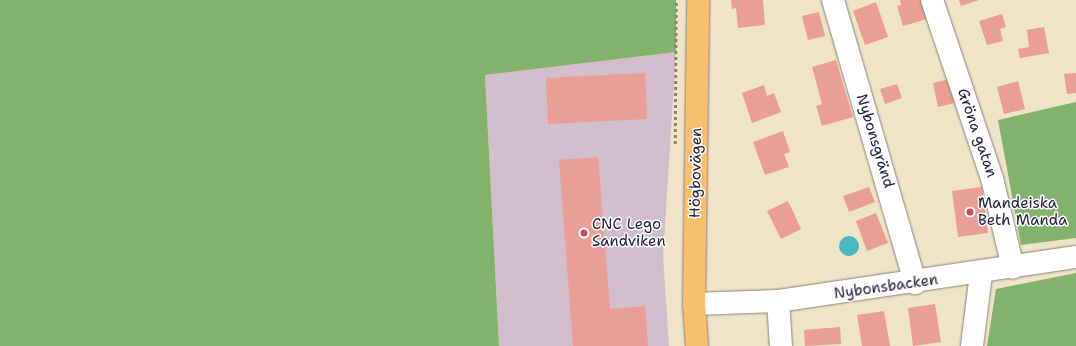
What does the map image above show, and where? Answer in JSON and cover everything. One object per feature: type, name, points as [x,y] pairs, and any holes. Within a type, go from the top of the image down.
[{"type":"main road","name":"Högbovägen","points":[[698,0],[694,304],[698,346]]},
{"type":"street","name":"Nybonsgränd","points":[[833,0],[915,283]]},
{"type":"street","name":"Gröna gatan","points":[[932,0],[992,178],[1013,268]]},
{"type":"street","name":"Nybonsbacken","points":[[694,304],[778,301],[981,274],[1076,258]]},
{"type":"street","points":[[972,346],[981,274]]},
{"type":"street","points":[[778,301],[781,346]]},
{"type":"shaded area","points":[[676,52],[663,256],[669,346],[499,346],[485,75]]},
{"type":"green space","points":[[0,0],[676,0],[676,52],[485,75],[499,346],[0,346]]},
{"type":"green space","points":[[1076,102],[1076,238],[1021,245],[998,120]]},
{"type":"green space","points":[[1076,273],[1076,346],[987,346],[996,289]]},
{"type":"water","points":[[849,236],[856,239],[859,246],[856,253],[849,256],[842,253],[839,246],[842,239]]},
{"type":"building","points":[[731,0],[763,0],[765,25],[738,28],[736,8],[732,9]]},
{"type":"building","points":[[900,0],[921,0],[927,19],[903,26],[897,6],[901,5]]},
{"type":"building","points":[[959,0],[979,0],[961,6]]},
{"type":"building","points":[[876,2],[888,37],[865,45],[853,11]]},
{"type":"building","points":[[819,12],[825,36],[808,40],[802,16]]},
{"type":"building","points":[[1002,14],[1006,27],[1000,29],[1003,41],[987,45],[979,21]]},
{"type":"building","points":[[1044,27],[1049,53],[1020,58],[1018,49],[1029,47],[1027,30]]},
{"type":"building","points":[[836,60],[853,117],[822,126],[816,106],[822,104],[812,67]]},
{"type":"building","points":[[645,73],[647,119],[548,124],[546,78]]},
{"type":"building","points":[[1076,73],[1076,93],[1067,94],[1064,74]]},
{"type":"building","points":[[954,78],[960,102],[938,107],[933,83]]},
{"type":"building","points":[[1018,81],[1025,109],[1004,114],[997,87]]},
{"type":"building","points":[[897,84],[902,98],[885,104],[880,89]]},
{"type":"building","points":[[764,85],[767,96],[774,93],[781,112],[752,123],[742,93]]},
{"type":"building","points":[[783,131],[790,152],[784,154],[789,167],[765,175],[753,142]]},
{"type":"building","name":"CNC Lego Sandviken","points":[[598,157],[610,309],[645,306],[648,346],[573,346],[559,160]]},
{"type":"building","points":[[869,187],[875,202],[849,212],[843,196]]},
{"type":"building","name":"Mandeiska Beth Manda","points":[[982,187],[988,233],[958,237],[952,191]]},
{"type":"building","points":[[788,201],[801,229],[781,239],[767,211]]},
{"type":"building","points":[[876,213],[888,243],[867,251],[856,221]]},
{"type":"building","points":[[935,304],[941,342],[913,346],[908,308]]},
{"type":"building","points":[[884,311],[890,346],[862,346],[857,315]]},
{"type":"building","points":[[840,327],[841,344],[805,346],[804,330]]},
{"type":"place","name":"Mandeiska Beth Manda","points":[[970,212]]},
{"type":"place","name":"CNC Lego Sandviken","points":[[584,233]]}]
